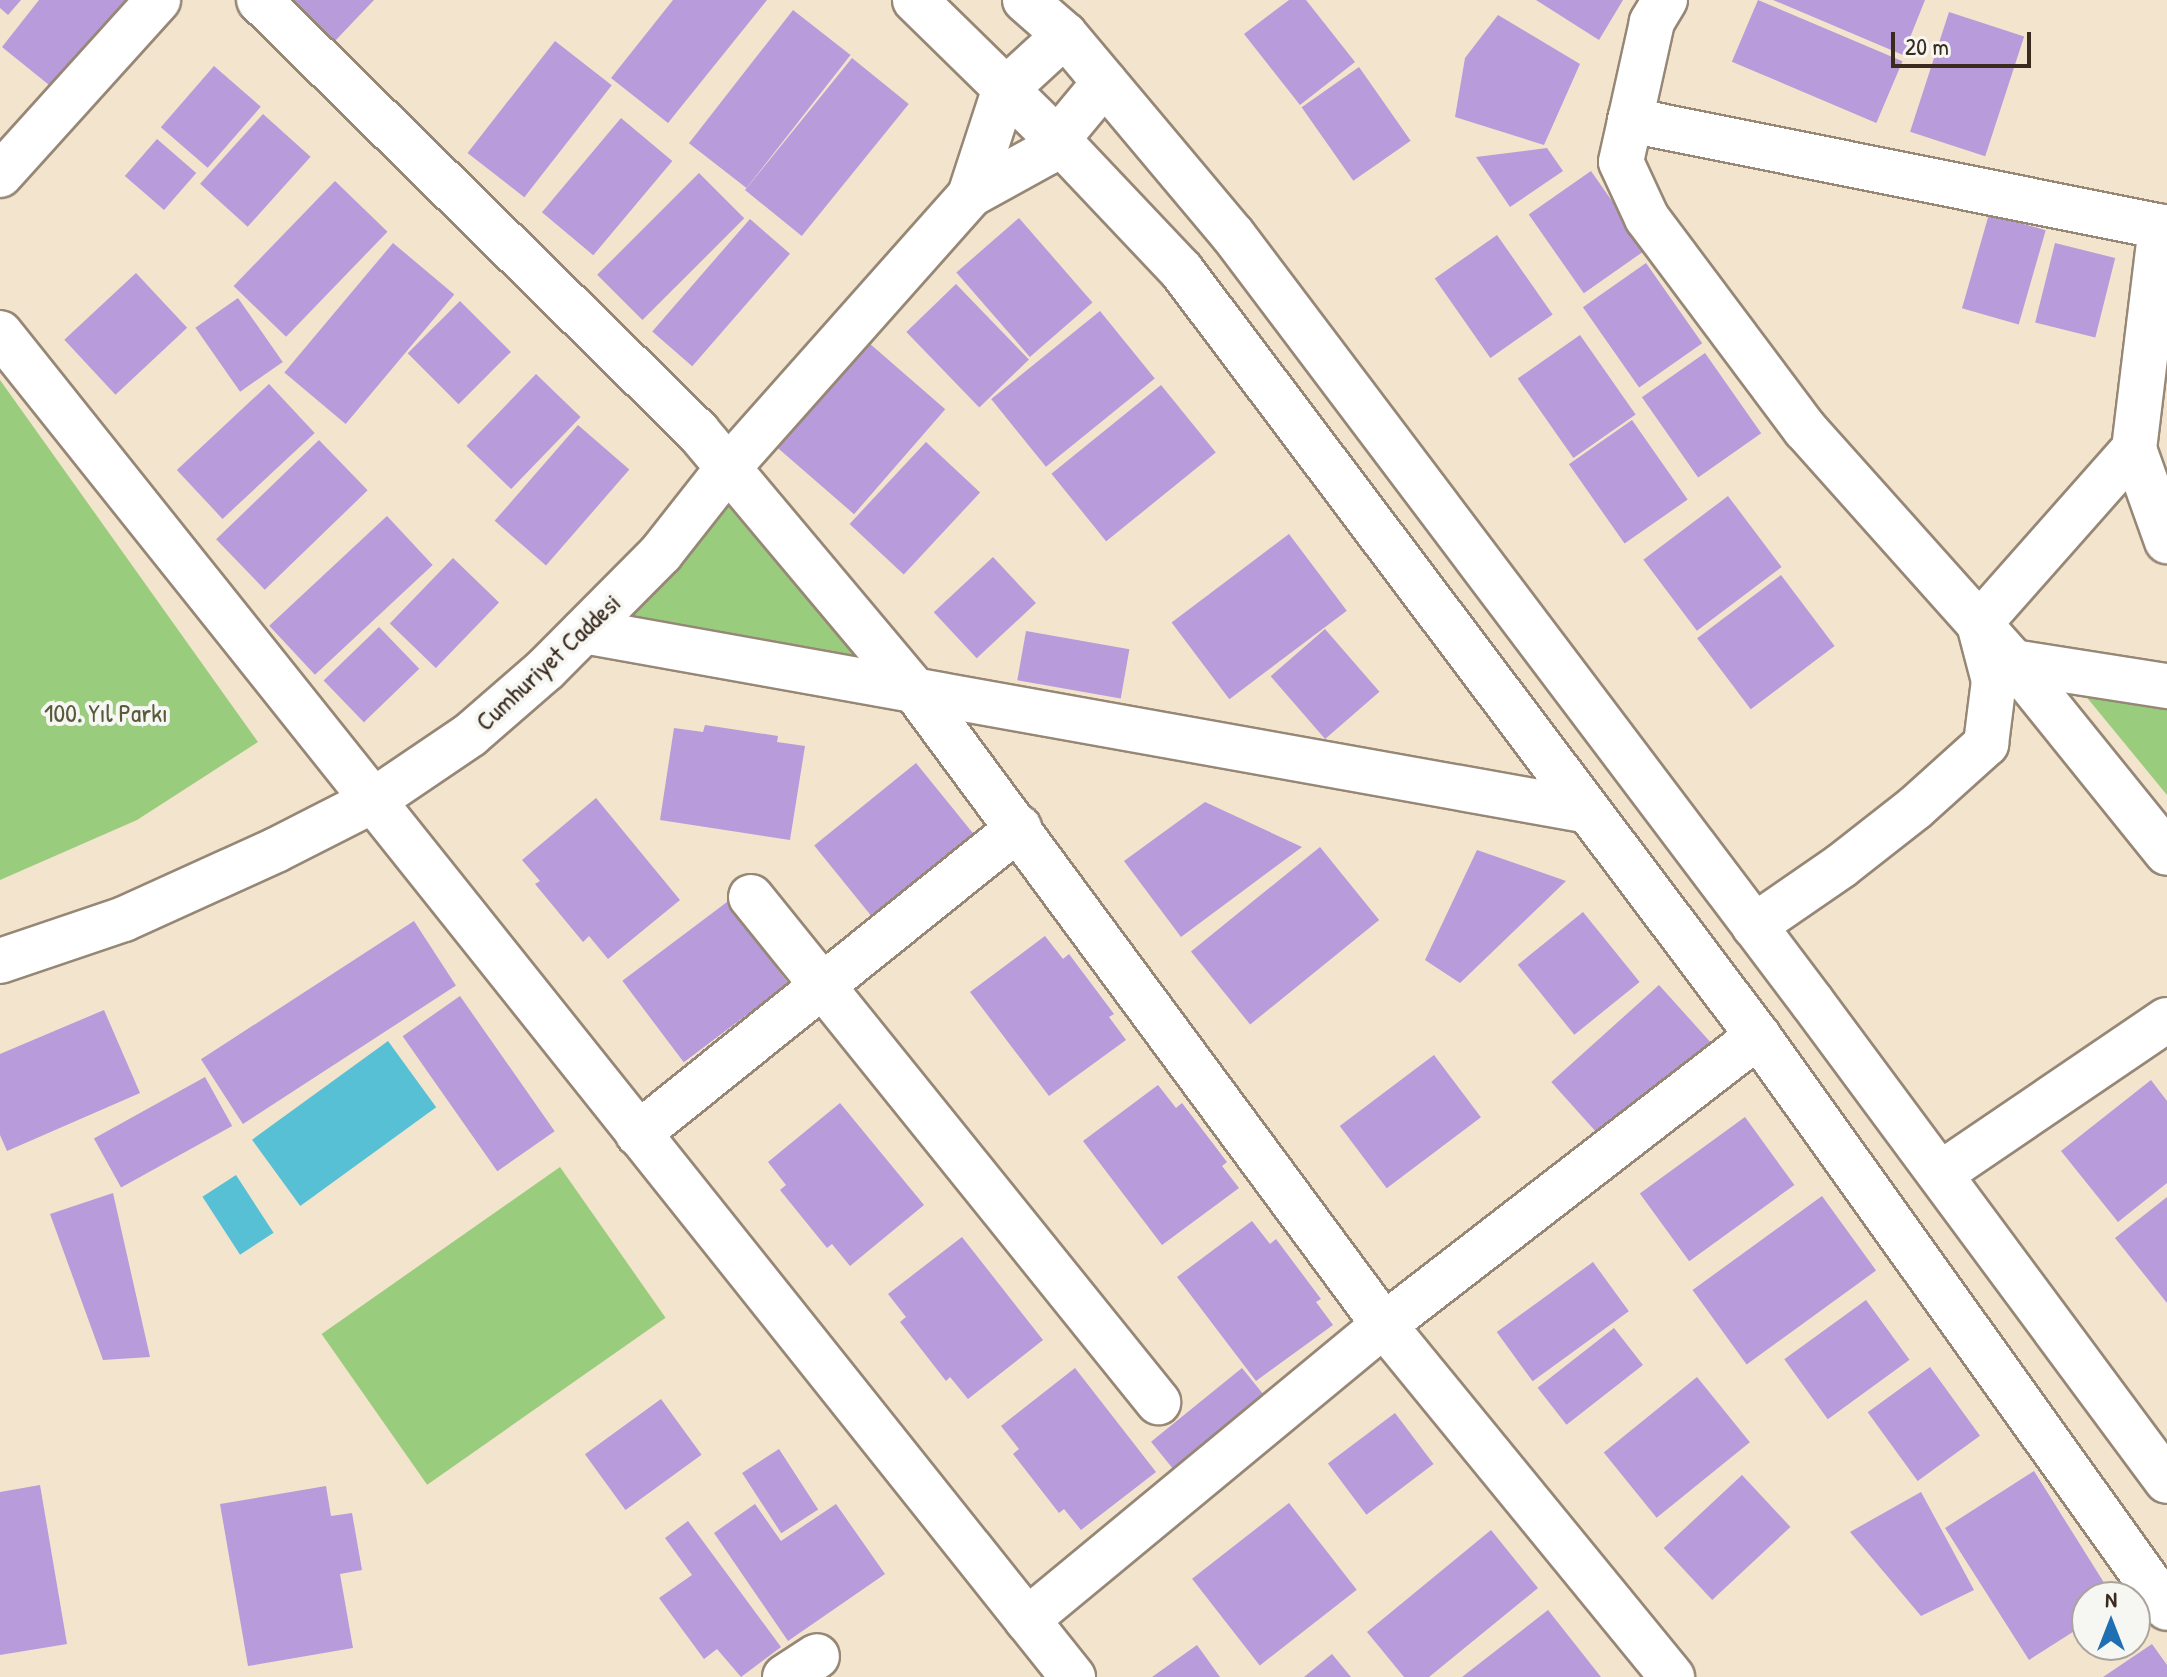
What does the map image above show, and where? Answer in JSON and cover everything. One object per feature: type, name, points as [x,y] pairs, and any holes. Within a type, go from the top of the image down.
[{"type":"street","points":[[0,175],[158,0]]},
{"type":"street","points":[[259,0],[698,432],[916,692],[1384,1325],[1672,1677]]},
{"type":"street","points":[[915,0],[1004,91],[1058,140],[1181,270],[1758,1036],[2167,1608]]},
{"type":"street","points":[[1665,0],[1652,22],[1621,162],[1647,218],[1805,429],[2013,662],[2167,853]]},
{"type":"street","points":[[1027,1],[1065,35],[1233,235],[1940,1174],[2167,1481]]},
{"type":"street","name":"Cumhuriyet Caddesi","points":[[970,195],[1004,91],[1065,35]]},
{"type":"street","name":"Cumhuriyet Caddesi","points":[[0,961],[124,919],[276,850],[374,800],[470,735],[546,669],[661,553],[728,468],[970,195],[1046,153],[1105,82]]},
{"type":"street","points":[[1630,120],[2164,227],[2134,449],[2167,541]]},
{"type":"street","points":[[0,333],[1073,1677]]},
{"type":"street","points":[[1979,624],[2134,449]]},
{"type":"street","points":[[1754,926],[1841,866],[1915,808],[1986,744],[1994,681],[1979,624]]},
{"type":"street","points":[[584,631],[1588,811]]},
{"type":"street","points":[[2013,662],[2167,686]]},
{"type":"street","points":[[638,1134],[1019,828]]},
{"type":"street","points":[[751,897],[1158,1402]]},
{"type":"street","points":[[1940,1174],[2167,1020]]},
{"type":"street","points":[[1027,1620],[1384,1325],[1758,1036]]},
{"type":"green space","name":"100. Yıl Parkı","points":[[0,380],[258,742],[137,820],[0,880]]},
{"type":"green space","points":[[728,506],[853,654],[850,667],[621,622]]},
{"type":"green space","points":[[2075,683],[2167,699],[2167,795]]},
{"type":"green space","points":[[560,1167],[666,1318],[427,1485],[322,1334]]},
{"type":"water","points":[[388,1041],[436,1107],[300,1206],[252,1140]]},
{"type":"water","points":[[236,1175],[274,1233],[240,1255],[202,1197]]},
{"type":"building","points":[[0,0],[21,0],[8,15],[0,8]]},
{"type":"building","points":[[39,0],[126,0],[54,89],[2,47]]},
{"type":"building","points":[[289,0],[374,0],[334,42]]},
{"type":"building","points":[[673,0],[767,0],[668,123],[611,78]]},
{"type":"building","points":[[1289,0],[1306,0],[1355,62],[1300,105],[1244,34]]},
{"type":"building","points":[[1536,0],[1623,0],[1599,40]]},
{"type":"building","points":[[1758,0],[1903,61],[1876,123],[1732,62]]},
{"type":"building","points":[[1773,0],[1925,0],[1903,55]]},
{"type":"building","points":[[793,10],[851,55],[746,188],[689,143]]},
{"type":"building","points":[[1949,12],[2024,36],[1985,156],[1910,132]]},
{"type":"building","points":[[1498,15],[1580,64],[1544,145],[1455,117],[1465,58]]},
{"type":"building","points":[[555,41],[612,85],[524,197],[468,153]]},
{"type":"building","points":[[852,58],[909,104],[802,236],[745,190]]},
{"type":"building","points":[[214,66],[261,107],[208,168],[161,127]]},
{"type":"building","points":[[1359,67],[1411,141],[1353,181],[1302,107]]},
{"type":"building","points":[[263,114],[311,157],[248,227],[200,184]]},
{"type":"building","points":[[621,118],[672,161],[593,255],[542,212]]},
{"type":"building","points":[[157,139],[196,173],[164,210],[125,176]]},
{"type":"building","points":[[1547,148],[1563,171],[1510,207],[1476,157]]},
{"type":"building","points":[[1591,171],[1646,250],[1584,293],[1529,215]]},
{"type":"building","points":[[699,173],[744,218],[642,320],[597,275]]},
{"type":"building","points":[[335,181],[388,232],[286,337],[234,286]]},
{"type":"building","points":[[1989,214],[2046,230],[2019,324],[1962,308]]},
{"type":"building","points":[[1019,218],[1092,303],[1030,357],[956,272]]},
{"type":"building","points":[[750,219],[790,254],[692,366],[652,331]]},
{"type":"building","points":[[1497,235],[1553,314],[1490,358],[1435,279]]},
{"type":"building","points":[[393,243],[454,294],[346,424],[284,372]]},
{"type":"building","points":[[2055,243],[2115,258],[2095,338],[2035,323]]},
{"type":"building","points":[[1646,263],[1702,343],[1639,387],[1583,307]]},
{"type":"building","points":[[136,273],[187,328],[115,395],[64,340]]},
{"type":"building","points":[[956,284],[1029,360],[979,407],[906,332]]},
{"type":"building","points":[[238,298],[283,362],[240,392],[195,328]]},
{"type":"building","points":[[460,301],[511,352],[459,404],[408,353]]},
{"type":"building","points":[[1100,311],[1155,379],[1046,467],[991,399]]},
{"type":"building","points":[[1580,335],[1636,414],[1573,458],[1518,379]]},
{"type":"building","points":[[869,343],[945,409],[854,514],[778,448]]},
{"type":"building","points":[[1705,353],[1761,433],[1698,477],[1642,397]]},
{"type":"building","points":[[536,374],[581,417],[511,489],[467,446]]},
{"type":"building","points":[[269,384],[315,433],[223,519],[177,470]]},
{"type":"building","points":[[1161,385],[1216,453],[1106,541],[1051,474]]},
{"type":"building","points":[[1632,420],[1688,499],[1625,544],[1569,464]]},
{"type":"building","points":[[578,425],[629,470],[546,565],[495,521]]},
{"type":"building","points":[[319,440],[368,490],[265,590],[216,539]]},
{"type":"building","points":[[926,442],[980,492],[904,574],[850,524]]},
{"type":"building","points":[[1728,496],[1782,567],[1697,631],[1643,560]]},
{"type":"building","points":[[387,516],[433,565],[315,675],[269,626]]},
{"type":"building","points":[[1289,534],[1347,611],[1229,699],[1172,622]]},
{"type":"building","points":[[993,557],[1036,603],[977,658],[934,612]]},
{"type":"building","points":[[453,558],[499,602],[436,668],[390,623]]},
{"type":"building","points":[[1781,575],[1835,646],[1751,709],[1697,638]]},
{"type":"building","points":[[379,627],[419,669],[364,722],[324,680]]},
{"type":"building","points":[[1325,629],[1379,692],[1325,739],[1271,676]]},
{"type":"building","points":[[1026,631],[1129,649],[1121,698],[1017,680]]},
{"type":"building","points":[[705,725],[778,736],[777,742],[805,746],[790,840],[660,820],[674,728],[703,732]]},
{"type":"building","points":[[916,763],[976,837],[874,919],[814,845]]},
{"type":"building","points":[[596,798],[680,900],[608,959],[589,936],[583,942],[535,884],[540,881],[522,860]]},
{"type":"building","points":[[1205,802],[1302,847],[1181,937],[1124,861]]},
{"type":"building","points":[[1320,847],[1379,920],[1250,1025],[1191,951]]},
{"type":"building","points":[[1477,850],[1566,881],[1460,983],[1425,960]]},
{"type":"building","points":[[727,902],[788,983],[684,1062],[622,981]]},
{"type":"building","points":[[1583,912],[1640,982],[1574,1035],[1518,965]]},
{"type":"building","points":[[414,921],[456,986],[243,1124],[201,1059]]},
{"type":"building","points":[[1045,936],[1063,959],[1069,954],[1114,1014],[1109,1017],[1126,1040],[1049,1096],[970,992]]},
{"type":"building","points":[[1659,985],[1717,1049],[1609,1146],[1551,1082]]},
{"type":"building","points":[[460,996],[555,1131],[497,1171],[403,1036]]},
{"type":"building","points":[[104,1010],[140,1093],[7,1151],[0,1135],[0,1054]]},
{"type":"building","points":[[1434,1055],[1481,1117],[1387,1188],[1340,1126]]},
{"type":"building","points":[[205,1077],[232,1126],[121,1188],[94,1139]]},
{"type":"building","points":[[2151,1080],[2167,1101],[2167,1183],[2118,1222],[2061,1151]]},
{"type":"building","points":[[1158,1085],[1176,1108],[1182,1103],[1227,1162],[1222,1166],[1239,1188],[1162,1245],[1083,1141]]},
{"type":"building","points":[[840,1103],[924,1205],[850,1266],[832,1244],[827,1248],[780,1190],[786,1185],[768,1162]]},
{"type":"building","points":[[1745,1117],[1794,1185],[1689,1261],[1640,1193]]},
{"type":"building","points":[[113,1193],[150,1357],[103,1360],[50,1214]]},
{"type":"building","points":[[1822,1196],[1876,1270],[1747,1364],[1693,1290]]},
{"type":"building","points":[[2167,1197],[2167,1303],[2115,1238]]},
{"type":"building","points":[[1252,1221],[1270,1244],[1276,1239],[1321,1299],[1316,1302],[1333,1325],[1256,1381],[1177,1277]]},
{"type":"building","points":[[962,1237],[1043,1340],[968,1399],[950,1377],[946,1381],[900,1322],[906,1317],[888,1294]]},
{"type":"building","points":[[1593,1262],[1629,1311],[1533,1381],[1497,1332]]},
{"type":"building","points":[[1866,1300],[1909,1360],[1828,1419],[1784,1359]]},
{"type":"building","points":[[1614,1328],[1643,1365],[1566,1425],[1538,1388]]},
{"type":"building","points":[[1930,1367],[1980,1436],[1918,1481],[1868,1412]]},
{"type":"building","points":[[1075,1368],[1156,1472],[1081,1530],[1064,1509],[1059,1513],[1013,1454],[1019,1449],[1001,1426]]},
{"type":"building","points":[[1242,1368],[1266,1398],[1175,1471],[1151,1442]]},
{"type":"building","points":[[1697,1377],[1750,1442],[1657,1518],[1604,1453]]},
{"type":"building","points":[[661,1399],[702,1455],[626,1510],[585,1454]]},
{"type":"building","points":[[1395,1413],[1434,1464],[1366,1515],[1328,1464]]},
{"type":"building","points":[[779,1449],[818,1509],[781,1533],[742,1473]]},
{"type":"building","points":[[2034,1471],[2103,1581],[2071,1581],[2071,1633],[2029,1660],[1945,1528]]},
{"type":"building","points":[[1742,1475],[1790,1527],[1712,1600],[1664,1548]]},
{"type":"building","points":[[40,1485],[67,1644],[0,1655],[0,1492]]},
{"type":"building","points":[[326,1486],[331,1516],[352,1513],[362,1570],[340,1574],[353,1648],[248,1666],[220,1504]]},
{"type":"building","points":[[1921,1492],[1974,1590],[1921,1616],[1850,1532]]},
{"type":"building","points":[[1289,1503],[1357,1590],[1260,1665],[1192,1579]]},
{"type":"building","points":[[755,1504],[781,1541],[836,1504],[885,1574],[788,1641],[714,1533]]},
{"type":"building","points":[[688,1521],[781,1647],[741,1677],[717,1649],[704,1659],[659,1598],[692,1575],[665,1538]]},
{"type":"building","points":[[1491,1530],[1538,1588],[1429,1677],[1404,1677],[1367,1632]]},
{"type":"building","points":[[1548,1610],[1601,1677],[1462,1677]]},
{"type":"building","points":[[1197,1645],[1220,1677],[1152,1677]]},
{"type":"building","points":[[2151,1645],[2167,1665],[2167,1677],[2103,1677],[2127,1661],[2151,1661]]},
{"type":"building","points":[[1332,1654],[1351,1677],[1304,1677]]}]
